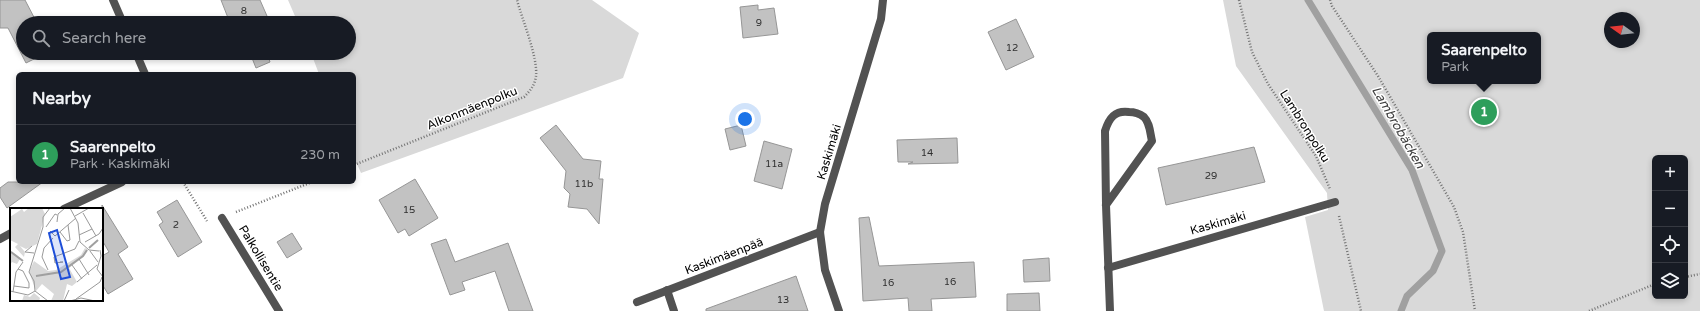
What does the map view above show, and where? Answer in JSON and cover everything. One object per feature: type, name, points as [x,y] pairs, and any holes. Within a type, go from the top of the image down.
[{"type":"street","points":[[114,0],[120,16]]},
{"type":"street","name":"Kaskimäki","points":[[839,311],[825,270],[820,232],[825,204],[881,19],[883,0]]},
{"type":"street","points":[[139,60],[144,72]]},
{"type":"street","points":[[1106,205],[1152,141],[1150,126],[1144,117],[1134,112],[1122,111],[1114,114],[1108,120],[1105,131],[1106,205],[1110,311]]},
{"type":"street","points":[[66,208],[118,184]]},
{"type":"street","name":"Kaskimäki","points":[[1108,268],[1336,202]]},
{"type":"street","name":"Palkollisentie","points":[[222,218],[279,311]]},
{"type":"street","name":"Kaskimäenpää","points":[[637,302],[820,232]]},
{"type":"street","points":[[0,239],[10,234]]},
{"type":"street","points":[[667,290],[674,311]]},
{"type":"path","name":"Alkonmäenpolku","points":[[356,164],[524,97],[532,89],[536,76],[535,63],[516,0]]},
{"type":"path","name":"Lambronpolku","points":[[1238,0],[1252,52],[1268,84],[1316,156],[1336,202],[1361,311]]},
{"type":"path","points":[[1330,0],[1332,6],[1378,76],[1454,206],[1463,232],[1475,311]]},
{"type":"path","points":[[184,184],[208,224],[307,184]]},
{"type":"path","points":[[1688,276],[1700,274]]},
{"type":"path","points":[[1589,311],[1652,285]]},
{"type":"shaded area","points":[[288,0],[592,0],[639,33],[623,78],[361,173],[356,162],[356,72],[318,72],[314,60],[356,60],[356,16],[295,16]]},
{"type":"shaded area","points":[[1223,0],[1700,0],[1700,311],[1324,311],[1305,217],[1328,210],[1327,193],[1236,66]]},
{"type":"building","points":[[0,0],[25,0],[33,16],[16,16],[16,44],[8,28],[0,28]]},
{"type":"building","points":[[221,0],[260,0],[267,16],[227,16]]},
{"type":"building","points":[[758,5],[758,10],[774,8],[778,34],[743,38],[740,7]]},
{"type":"building","points":[[1016,19],[1034,57],[1006,70],[988,32]]},
{"type":"building","points":[[24,60],[32,60],[26,63]]},
{"type":"building","points":[[253,60],[269,60],[270,62],[256,68]]},
{"type":"building","points":[[556,125],[583,159],[601,161],[599,179],[603,179],[599,224],[587,209],[568,207],[570,194],[564,188],[566,171],[540,138]]},
{"type":"building","points":[[741,125],[746,146],[730,150],[725,129]]},
{"type":"building","points":[[957,138],[958,163],[908,164],[913,162],[898,162],[897,140]]},
{"type":"building","points":[[764,141],[792,149],[782,189],[754,181]]},
{"type":"building","points":[[1254,147],[1265,182],[1166,205],[1158,168]]},
{"type":"building","points":[[415,179],[438,218],[409,236],[405,229],[398,233],[379,200]]},
{"type":"building","points":[[8,182],[16,182],[16,184],[40,184],[7,208],[0,197],[0,188]]},
{"type":"building","points":[[177,200],[202,242],[178,257],[159,225],[163,222],[157,212]]},
{"type":"building","points":[[102,205],[128,247],[118,254],[133,279],[108,294],[103,286],[103,255],[109,252],[103,242]]},
{"type":"building","points":[[869,217],[879,266],[974,262],[976,297],[931,299],[932,311],[909,311],[908,298],[863,301],[859,218]]},
{"type":"building","points":[[292,233],[302,249],[287,258],[277,242]]},
{"type":"building","points":[[446,239],[455,262],[508,243],[533,311],[509,311],[495,271],[462,282],[465,290],[450,295],[431,244]]},
{"type":"building","points":[[1049,258],[1050,281],[1024,282],[1023,260]]},
{"type":"building","points":[[796,276],[808,311],[706,311],[706,309]]},
{"type":"building","points":[[1039,293],[1040,311],[1007,311],[1007,294]]},
{"type":"waterway","name":"Lambrobäcken","points":[[1308,0],[1412,170],[1442,251],[1433,271],[1407,296],[1401,311]]},
{"type":"place","name":"Saarenpelto","points":[[1484,112]]}]
